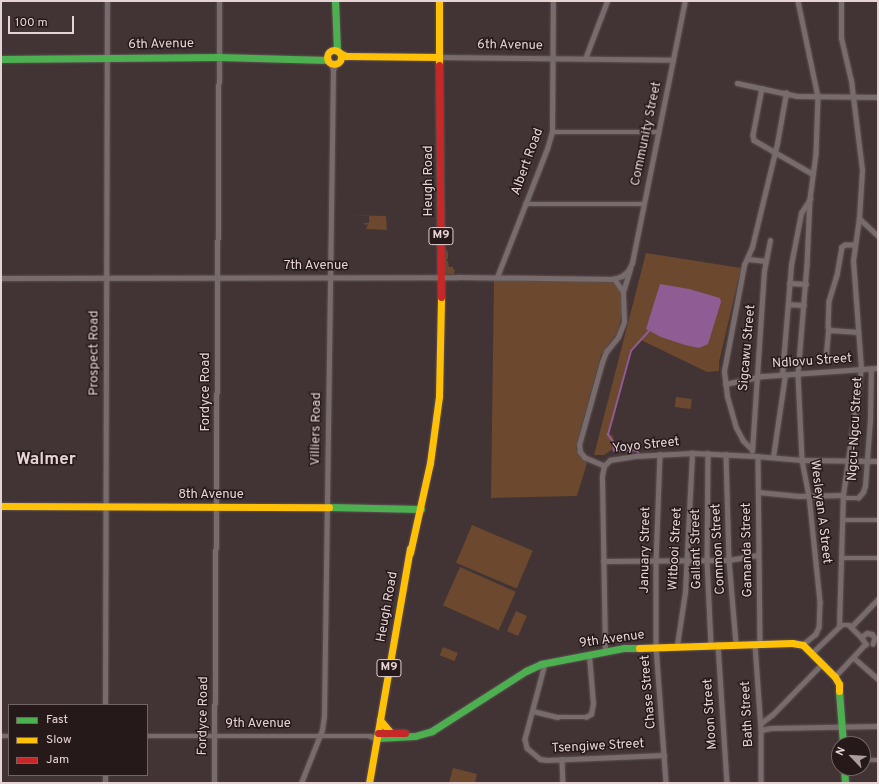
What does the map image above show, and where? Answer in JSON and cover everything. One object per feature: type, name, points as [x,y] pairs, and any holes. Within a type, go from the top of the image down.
[{"type":"street","name":"Prospect Road","points":[[105,704],[107,1]]},
{"type":"street","name":"Fordyce Road","points":[[214,783],[216,701],[219,1]]},
{"type":"street","name":"Villiers Road","points":[[331,1],[334,57]]},
{"type":"street","name":"Villiers Road","points":[[300,783],[319,736],[324,716],[335,1]]},
{"type":"street","name":"Heugh Road","points":[[369,783],[412,548],[439,385],[441,277],[439,1]]},
{"type":"street","name":"Albert Road","points":[[497,277],[547,149],[552,132],[553,1]]},
{"type":"street","points":[[585,59],[607,1]]},
{"type":"street","name":"Community Street","points":[[623,292],[629,277],[629,270],[644,204],[685,1]]},
{"type":"street","name":"Wesleyan A Street","points":[[798,1],[818,97],[816,154],[810,199],[806,284],[798,374],[802,460],[809,495],[820,602],[819,627],[816,634],[803,645]]},
{"type":"street","points":[[839,626],[843,496],[861,370],[853,261],[854,245],[859,218],[862,170],[853,97],[841,38],[841,1]]},
{"type":"street","name":"6th Avenue","points":[[1,59],[439,56],[673,60]]},
{"type":"street","points":[[737,84],[797,96],[878,97]]},
{"type":"street","points":[[762,88],[753,138],[759,144],[813,174]]},
{"type":"street","points":[[752,450],[743,441],[736,428],[725,384],[724,371],[726,352],[744,265],[748,259],[774,152],[786,93]]},
{"type":"street","points":[[552,132],[658,132]]},
{"type":"street","points":[[773,457],[783,375],[791,265],[801,213],[810,199]]},
{"type":"street","points":[[525,204],[644,204]]},
{"type":"street","points":[[859,218],[878,236]]},
{"type":"street","name":"Sigcawu Street","points":[[756,456],[752,450],[756,377],[766,261],[770,241]]},
{"type":"street","points":[[826,354],[829,301],[837,275],[842,247],[845,245],[854,245]]},
{"type":"street","points":[[748,259],[766,261]]},
{"type":"street","points":[[604,466],[585,458],[580,452],[579,445],[602,362],[606,352],[618,338],[624,322],[623,292],[614,279],[629,270]]},
{"type":"street","name":"7th Avenue","points":[[1,278],[497,277],[614,279]]},
{"type":"street","points":[[789,283],[806,284]]},
{"type":"street","points":[[788,304],[804,305]]},
{"type":"street","points":[[828,329],[858,332]]},
{"type":"street","name":"Ndlovu Street","points":[[725,384],[756,377],[878,368]]},
{"type":"street","name":"Ngcu-Ngcu Street","points":[[843,496],[856,498],[861,495],[865,486],[870,419],[871,369]]},
{"type":"street","name":"Witbooi Street","points":[[677,645],[685,592],[692,453]]},
{"type":"street","name":"Yoyo Street","points":[[605,652],[602,476],[604,466],[614,458],[660,454],[708,453],[802,460],[878,461]]},
{"type":"street","name":"Gallant Street","points":[[708,453],[707,560],[714,644]]},
{"type":"street","name":"January Street","points":[[656,646],[656,561],[660,454]]},
{"type":"street","name":"Common Street","points":[[726,454],[729,560],[736,644]]},
{"type":"street","name":"Gamanda Street","points":[[756,456],[758,492],[758,644]]},
{"type":"street","points":[[758,492],[843,496]]},
{"type":"street","name":"8th Avenue","points":[[1,506],[328,506],[419,508]]},
{"type":"street","points":[[843,520],[878,520]]},
{"type":"street","points":[[603,561],[729,560],[758,555]]},
{"type":"street","points":[[841,558],[878,558]]},
{"type":"street","points":[[851,627],[878,599]]},
{"type":"street","points":[[812,653],[839,626],[844,624],[851,627],[866,644]]},
{"type":"street","points":[[861,638],[867,634],[878,634]]},
{"type":"street","points":[[835,677],[866,644],[875,644],[875,638],[872,634]]},
{"type":"street","name":"9th Avenue","points":[[148,736],[415,736],[432,731],[443,725],[537,665],[624,648],[714,644],[792,643],[803,645]]},
{"type":"street","name":"Moon Street","points":[[714,644],[727,783]]},
{"type":"street","name":"Bath Street","points":[[758,644],[761,783]]},
{"type":"street","points":[[803,645],[835,677],[840,689],[843,736]]},
{"type":"street","name":"Chase Street","points":[[656,646],[666,783]]},
{"type":"street","points":[[533,711],[557,717],[586,717],[591,714],[593,704],[589,655]]},
{"type":"street","points":[[854,658],[878,679]]},
{"type":"street","name":"Tsengiwe Street","points":[[545,664],[525,739],[527,748],[542,759],[664,755]]},
{"type":"street","points":[[760,724],[772,715],[822,664]]},
{"type":"street","points":[[380,720],[391,733]]},
{"type":"street","name":"9th Avenue","points":[[378,736],[391,733],[414,732],[443,725]]},
{"type":"street","points":[[761,730],[771,728],[878,726]]},
{"type":"street","points":[[562,759],[563,783]]},
{"type":"shaded area","points":[[342,215],[386,216],[387,230],[366,229],[368,224],[365,225],[364,223],[369,223],[369,216]]},
{"type":"shaded area","points":[[445,249],[448,252],[448,258],[446,261],[448,261],[449,267],[453,267],[455,270],[454,274],[447,274],[444,271],[445,253],[443,250]]},
{"type":"shaded area","points":[[646,253],[741,268],[719,362],[719,371],[707,372],[641,340],[630,350],[608,433],[613,436],[614,448],[604,455],[594,455]]},
{"type":"shaded area","points":[[494,279],[609,281],[615,283],[620,288],[622,312],[620,323],[617,333],[601,355],[576,448],[580,456],[587,463],[577,496],[491,498]]},
{"type":"shaded area","points":[[660,284],[689,289],[720,298],[721,302],[708,344],[699,348],[685,345],[661,337],[646,329]]},
{"type":"shaded area","points":[[676,397],[692,399],[691,409],[675,407]]},
{"type":"shaded area","points":[[472,525],[533,551],[517,589],[456,563]]},
{"type":"shaded area","points":[[460,567],[516,592],[499,630],[443,605]]},
{"type":"shaded area","points":[[516,611],[527,616],[518,636],[507,631]]},
{"type":"shaded area","points":[[443,647],[458,653],[454,661],[440,655]]},
{"type":"shaded area","points":[[453,768],[477,774],[475,783],[449,783]]},
{"type":"waterway","points":[[639,454],[636,451],[614,451],[613,442],[608,435],[631,351],[649,331]]},
{"type":"traffic: fast","points":[[335,1],[337,51]]},
{"type":"traffic: fast","points":[[1,59],[219,57],[328,60]]},
{"type":"traffic: fast","points":[[329,507],[421,509]]},
{"type":"traffic: fast","points":[[377,738],[415,736],[432,731],[526,671],[541,664],[624,648],[639,648]]},
{"type":"traffic: fast","points":[[839,691],[842,736]]},
{"type":"traffic: fast","points":[[845,776],[845,783]]},
{"type":"traffic: slow","points":[[439,1],[439,65]]},
{"type":"traffic: slow","points":[[334,50],[339,52],[341,57],[339,62],[334,64],[329,62],[327,57],[329,52],[334,50]]},
{"type":"traffic: slow","points":[[340,53],[346,56],[439,57]]},
{"type":"traffic: slow","points":[[410,553],[430,463],[439,396],[441,297]]},
{"type":"traffic: slow","points":[[1,506],[329,507]]},
{"type":"traffic: slow","points":[[369,783],[410,549]]},
{"type":"traffic: slow","points":[[639,648],[792,643],[803,645],[835,677],[839,684],[839,691]]},
{"type":"traffic: slow","points":[[380,720],[391,733]]},
{"type":"traffic: jam","points":[[439,65],[441,297]]},
{"type":"traffic: jam","points":[[378,733],[405,733]]},
{"type":"district","name":"Walmer","points":[[46,461]]}]
